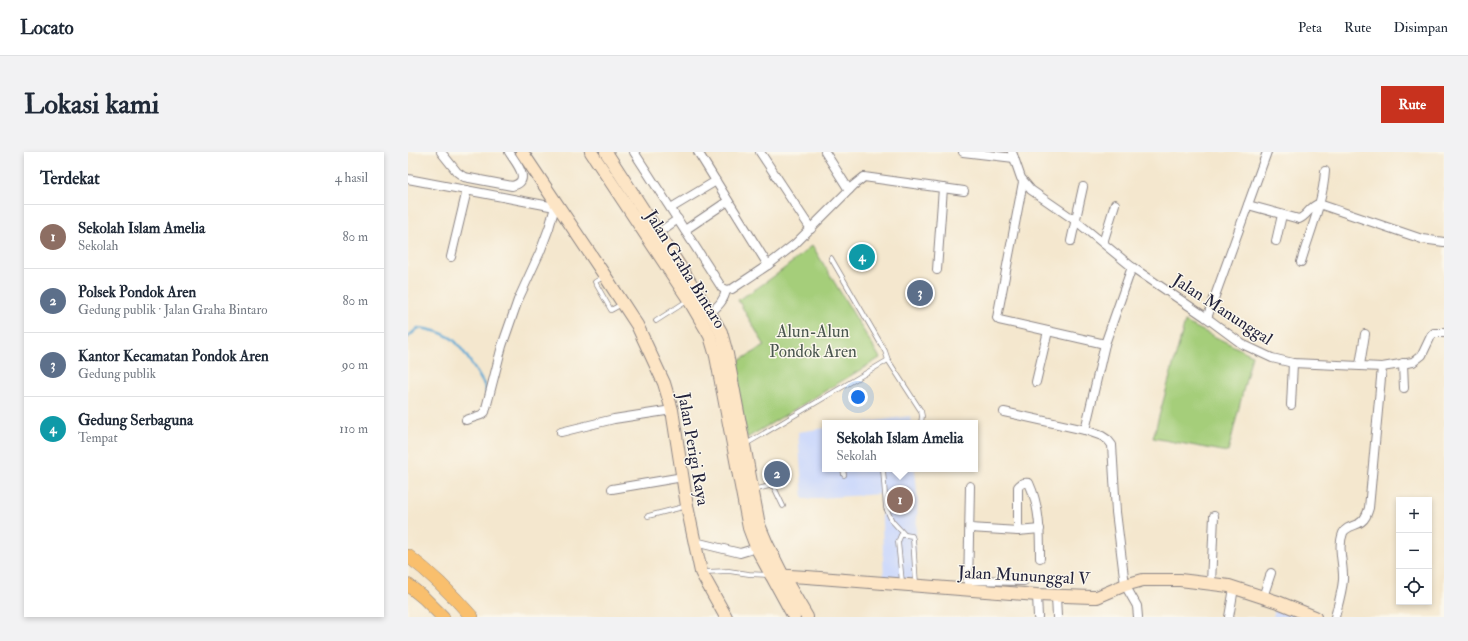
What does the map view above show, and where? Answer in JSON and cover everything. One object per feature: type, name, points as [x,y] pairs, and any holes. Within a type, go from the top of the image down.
[{"type":"main road","points":[[408,556],[429,571],[456,598],[472,617]]},
{"type":"main road","points":[[408,585],[424,598],[443,617]]},
{"type":"street","points":[[441,152],[457,172],[464,177],[512,186],[519,182],[522,172],[509,152]]},
{"type":"street","name":"Jalan Perigi Raya","points":[[522,152],[556,206],[605,276],[637,326],[664,383],[672,410],[687,506],[701,572],[726,617]]},
{"type":"street","name":"Jalan Graha Bintaro","points":[[591,152],[710,313],[721,332],[738,406],[738,446],[749,528],[762,546],[777,576],[794,617]]},
{"type":"street","name":"Jalan Graha Bintaro","points":[[606,152],[710,336],[738,446],[752,491],[762,546]]},
{"type":"street","points":[[634,152],[722,288],[726,290],[732,289],[768,265],[795,244],[854,185],[864,177],[964,191]]},
{"type":"street","points":[[698,152],[768,265]]},
{"type":"street","points":[[760,152],[811,229]]},
{"type":"street","points":[[825,152],[849,190]]},
{"type":"street","points":[[963,152],[1013,155],[1023,182],[997,318],[999,320],[1105,344]]},
{"type":"street","points":[[1207,318],[1267,152]]},
{"type":"street","points":[[1301,262],[1324,186],[1325,171]]},
{"type":"street","points":[[408,179],[556,206],[540,252],[518,300],[502,346],[485,412],[481,415],[466,420]]},
{"type":"street","points":[[671,208],[716,181]]},
{"type":"street","name":"Jalan Manunggal","points":[[1023,182],[1031,190],[1076,221],[1132,267],[1207,318],[1242,344],[1272,358],[1293,363],[1382,367],[1414,362],[1422,355],[1434,333],[1444,333]]},
{"type":"street","points":[[1071,241],[1083,187]]},
{"type":"street","points":[[937,270],[944,188]]},
{"type":"street","points":[[451,257],[467,190]]},
{"type":"street","points":[[685,230],[728,201]]},
{"type":"street","points":[[1103,243],[1115,204]]},
{"type":"street","points":[[1248,205],[1296,219],[1302,218],[1312,206],[1319,204],[1422,239],[1444,242]]},
{"type":"street","points":[[1276,241],[1282,215]]},
{"type":"street","points":[[654,236],[678,219]]},
{"type":"street","points":[[1085,430],[1105,344],[1132,267]]},
{"type":"street","points":[[710,313],[724,298],[726,290]]},
{"type":"street","points":[[1036,382],[1048,331]]},
{"type":"street","points":[[1360,365],[1365,334]]},
{"type":"street","points":[[1291,405],[1293,363]]},
{"type":"street","points":[[1403,363],[1404,388]]},
{"type":"street","points":[[1335,617],[1343,580],[1341,552],[1343,534],[1349,527],[1362,521],[1369,508],[1382,367]]},
{"type":"street","points":[[561,432],[614,419],[672,410]]},
{"type":"street","points":[[1004,412],[1085,430],[1102,436],[1112,445],[1116,512],[1125,584],[1137,606],[1138,617]]},
{"type":"street","points":[[612,489],[683,477]]},
{"type":"street","points":[[1018,531],[1018,487],[1023,483],[1029,483],[1038,512],[1040,529],[1040,558]]},
{"type":"street","points":[[970,486],[968,585],[1024,581]]},
{"type":"street","points":[[1211,583],[1214,516]]},
{"type":"street","points":[[970,528],[1018,531],[1040,529]]},
{"type":"street","points":[[695,542],[740,552],[762,546]]},
{"type":"street","points":[[1263,597],[1271,573]]},
{"type":"street","name":"Jalan Graha Bintaro","points":[[777,576],[807,617]]},
{"type":"street","name":"Jalan Mununggal V","points":[[777,576],[917,586],[968,585],[1037,595],[1097,597],[1125,584],[1143,580],[1158,579],[1211,583],[1263,597],[1299,614],[1315,617]]},
{"type":"street","points":[[1229,617],[1234,588]]},
{"type":"street","points":[[1037,595],[1038,617]]},
{"type":"street","points":[[1056,596],[1057,617]]},
{"type":"lane","points":[[830,258],[885,351],[888,360],[921,411],[921,420]]},
{"type":"lane","points":[[656,320],[689,300]]},
{"type":"lane","points":[[738,446],[888,360]]},
{"type":"lane","points":[[883,472],[886,508],[892,521],[905,535]]},
{"type":"lane","points":[[752,491],[773,485],[783,506]]},
{"type":"lane","points":[[648,516],[687,506]]},
{"type":"lane","points":[[903,585],[898,542],[901,536],[910,535],[913,539],[917,586]]},
{"type":"lane","points":[[701,572],[729,571],[777,576]]},
{"type":"shaded area","points":[[910,416],[911,420],[883,420]]},
{"type":"shaded area","points":[[822,428],[822,472],[915,472],[918,502],[913,581],[884,581],[881,494],[803,499],[798,432]]},
{"type":"shaded area","points":[[1275,610],[1302,617],[1273,617]]},
{"type":"green space","name":"Alun-Alun Pondok Aren","points":[[812,245],[880,358],[747,438],[733,364],[765,346],[738,300],[758,288]]},
{"type":"green space","points":[[1185,322],[1252,355],[1228,452],[1153,438]]},
{"type":"waterway","points":[[408,337],[418,328],[435,331],[451,338],[460,347],[470,361],[486,388],[486,393]]},
{"type":"place","name":"Gedung Serbaguna","points":[[862,257]]},
{"type":"place","name":"Kantor Kecamatan Pondok Aren","points":[[920,293]]},
{"type":"place","name":"Polsek Pondok Aren","points":[[777,474]]},
{"type":"place","name":"Sekolah Islam Amelia","points":[[900,500]]}]
